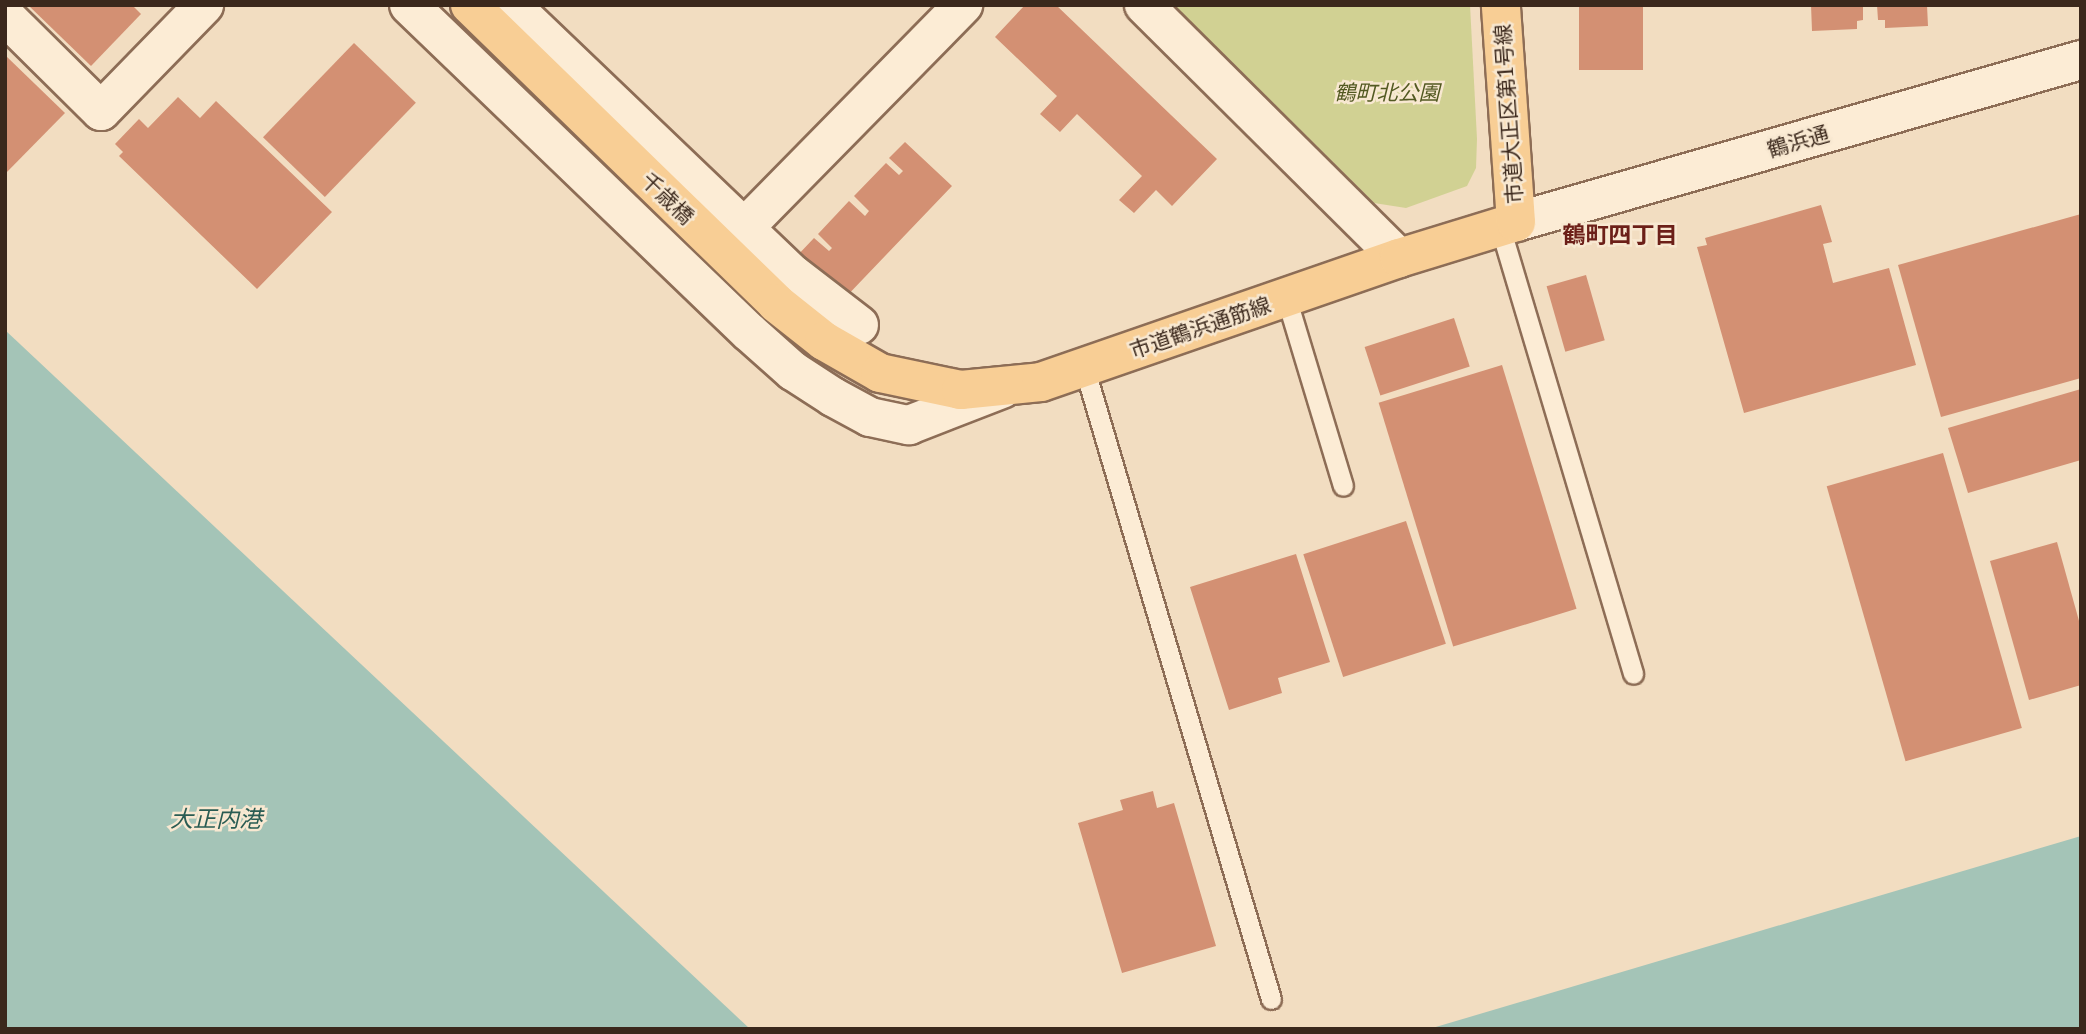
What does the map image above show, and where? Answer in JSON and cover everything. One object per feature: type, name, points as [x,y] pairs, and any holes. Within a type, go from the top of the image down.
[{"type":"main road","name":"千歳橋","points":[[470,5],[776,303],[824,341],[880,373]]},
{"type":"main road","name":"市道大正区第1号線","points":[[1501,5],[1508,224]]},
{"type":"main road","name":"市道鶴浜通筋線","points":[[880,373],[961,390],[1002,389],[1041,382],[1399,258],[1508,224]]},
{"type":"street","points":[[5,16],[102,111],[204,5]]},
{"type":"street","points":[[410,5],[749,332],[793,371],[832,397],[870,417],[909,425],[1002,389]]},
{"type":"street","points":[[511,5],[794,275],[859,325]]},
{"type":"street","points":[[744,228],[963,5]]},
{"type":"street","points":[[1144,5],[1399,258]]},
{"type":"street","name":"鶴浜通","points":[[1508,224],[2081,60]]},
{"type":"lane","points":[[1508,224],[1633,674]]},
{"type":"lane","points":[[1286,297],[1343,486]]},
{"type":"lane","points":[[1084,367],[1271,999]]},
{"type":"green space","name":"鶴町北公園","points":[[1174,5],[1470,5],[1477,139],[1476,168],[1467,186],[1406,208],[1374,203]]},
{"type":"water","name":"大正内港","points":[[5,330],[750,1029],[5,1029]]},
{"type":"water","points":[[2081,836],[2081,1029],[1429,1029]]},
{"type":"building","points":[[28,5],[132,5],[141,14],[91,66]]},
{"type":"building","points":[[1025,5],[1056,5],[1217,159],[1172,206],[1156,190],[1134,213],[1119,200],[1142,176],[1077,114],[1060,132],[1040,114],[1057,96],[995,37]]},
{"type":"building","points":[[1579,5],[1643,5],[1643,70],[1579,70]]},
{"type":"building","points":[[1811,5],[1863,5],[1863,20],[1857,21],[1857,29],[1812,31]]},
{"type":"building","points":[[1877,5],[1927,5],[1928,26],[1885,28],[1885,20],[1878,20]]},
{"type":"building","points":[[354,43],[416,103],[325,197],[263,137]]},
{"type":"building","points":[[5,55],[65,113],[5,174]]},
{"type":"building","points":[[178,97],[200,118],[216,101],[332,212],[257,289],[119,156],[123,152],[115,144],[139,119],[148,128]]},
{"type":"building","points":[[905,142],[952,186],[842,301],[796,257],[814,238],[829,251],[832,248],[818,234],[849,201],[865,216],[869,211],[854,196],[886,163],[899,175],[903,171],[889,158]]},
{"type":"building","points":[[1821,205],[1832,242],[1823,244],[1833,283],[1889,268],[1916,365],[1744,413],[1697,247],[1707,245],[1705,238]]},
{"type":"building","points":[[2081,214],[2081,378],[1941,417],[1898,265]]},
{"type":"building","points":[[1586,275],[1605,340],[1565,352],[1547,286]]},
{"type":"building","points":[[1454,318],[1470,367],[1380,396],[1365,347]]},
{"type":"building","points":[[1502,365],[1577,609],[1453,647],[1379,403]]},
{"type":"building","points":[[2081,389],[2081,460],[1968,493],[1948,428]]},
{"type":"building","points":[[1943,453],[2022,728],[1906,761],[1827,486]]},
{"type":"building","points":[[1406,521],[1446,644],[1343,677],[1303,554]]},
{"type":"building","points":[[2057,542],[2081,628],[2081,685],[2029,700],[1990,561]]},
{"type":"building","points":[[1296,554],[1330,662],[1278,678],[1282,693],[1229,710],[1190,587]]},
{"type":"building","points":[[1153,791],[1157,808],[1174,803],[1216,946],[1122,973],[1078,823],[1123,810],[1120,800]]},
{"type":"district","name":"鶴町四丁目","points":[[1620,234]]}]
